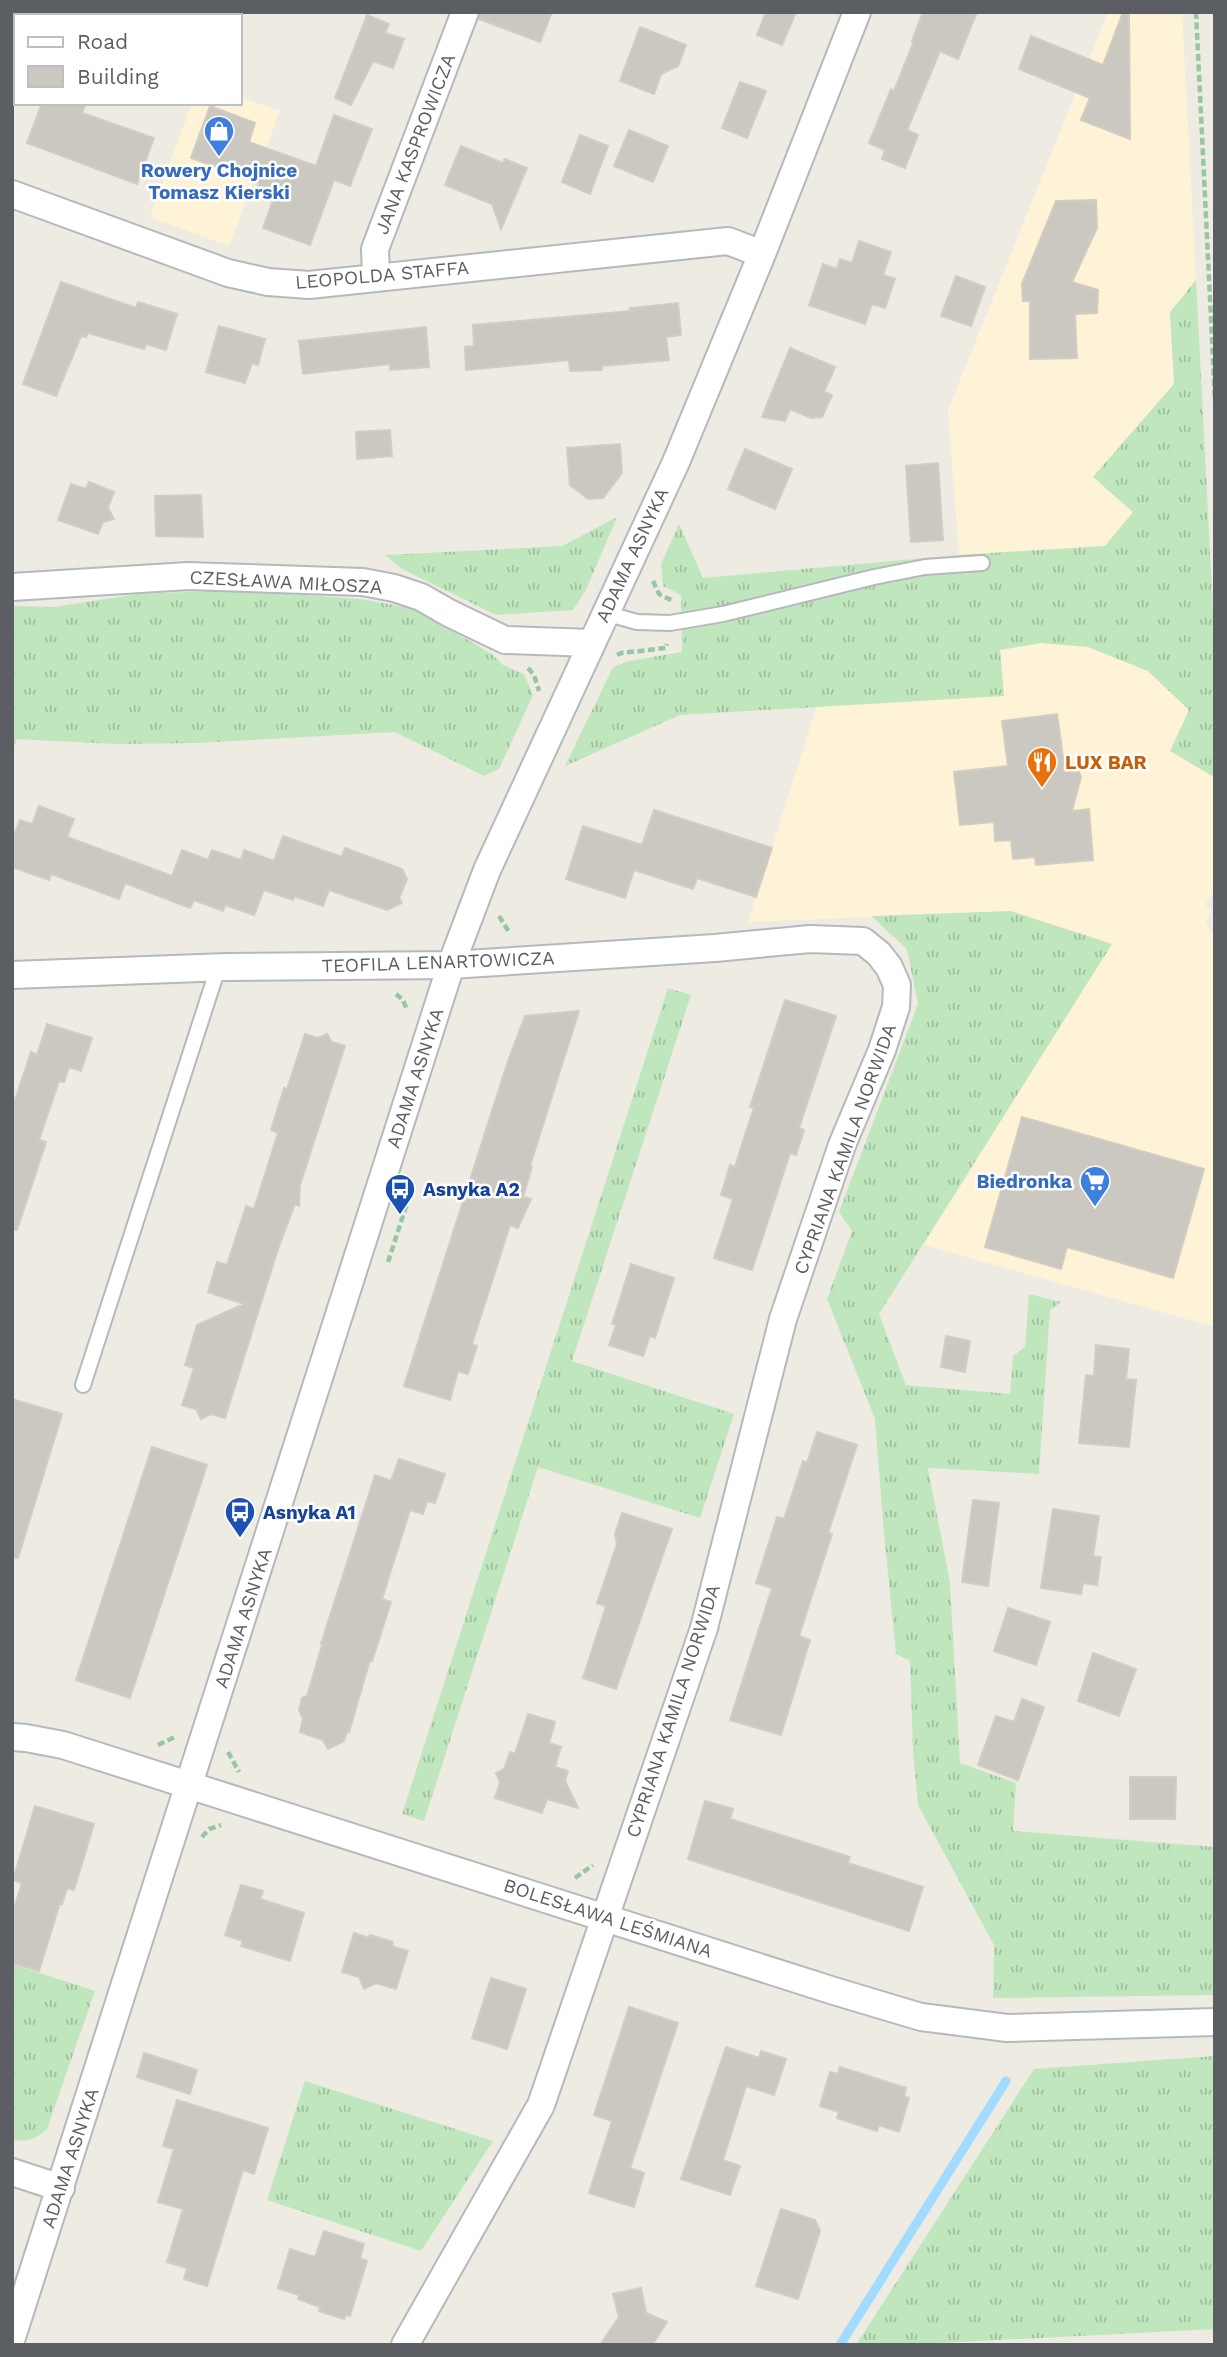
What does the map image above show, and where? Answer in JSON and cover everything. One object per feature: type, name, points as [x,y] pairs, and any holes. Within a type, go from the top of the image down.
[{"type":"street","name":"JANA KASPROWICZA","points":[[376,277],[375,248],[465,12]]},
{"type":"street","name":"ADAMA ASNYKA","points":[[12,2337],[191,1785],[451,965],[487,870],[601,651],[605,613],[676,462],[762,254],[857,12]]},
{"type":"street","name":"LEOPOLDA STAFFA","points":[[12,194],[228,273],[309,285],[728,241],[762,254]]},
{"type":"street","name":"CZESŁAWA MIŁOSZA","points":[[12,587],[188,576],[363,582],[421,597],[505,640],[601,651]]},
{"type":"street","name":"TEOFILA LENARTOWICZA","points":[[12,975],[218,968],[451,965],[715,948],[810,939],[863,942]]},
{"type":"street","name":"CYPRIANA KAMILA NORWIDA","points":[[405,2345],[541,2105],[704,1628],[783,1319],[842,1146],[882,1051],[896,1007],[897,985],[889,967],[879,954],[863,942]]},
{"type":"street","name":"BOLESŁAWA LEŚMIANA","points":[[12,1737],[63,1745],[921,2017],[1007,2028],[1215,2022]]},
{"type":"street","points":[[12,2172],[61,2188]]},
{"type":"lane","points":[[605,613],[637,622],[670,623],[723,614],[925,567],[982,563]]},
{"type":"lane","points":[[83,1385],[218,968]]},
{"type":"path","points":[[1196,12],[1215,401]]},
{"type":"path","points":[[601,651],[621,653],[667,648],[673,601],[659,594],[653,582],[653,572]]},
{"type":"path","points":[[496,911],[506,931],[525,940],[524,960]]},
{"type":"path","points":[[387,1264],[412,1186]]},
{"type":"path","points":[[153,1747],[175,1738],[180,1732]]},
{"type":"path","points":[[229,1744],[228,1754],[239,1772],[249,1779]]},
{"type":"path","points":[[194,1845],[209,1829],[229,1823]]},
{"type":"path","points":[[567,1878],[577,1877],[595,1863],[599,1853],[624,1861]]},
{"type":"shaded area","points":[[1108,12],[1182,12],[1196,280],[1170,313],[1174,384],[1093,477],[1134,512],[1105,546],[959,555],[948,410]]},
{"type":"shaded area","points":[[242,98],[280,111],[229,246],[150,217],[191,105],[242,105]]},
{"type":"shaded area","points":[[1041,643],[1088,647],[1148,671],[1189,710],[1212,775],[1215,771],[1215,890],[1205,904],[1211,910],[1206,922],[1211,931],[1215,932],[1215,1327],[924,1245],[1111,944],[1011,911],[748,922],[817,706],[1004,696],[1000,650]]},
{"type":"green space","points":[[1196,280],[1215,647],[1215,771],[1212,776],[1170,751],[1189,710],[1148,671],[1088,647],[1041,643],[1000,650],[1004,696],[680,715],[565,766],[613,667],[629,661],[682,652],[681,595],[663,586],[661,564],[679,524],[703,578],[959,555],[1105,546],[1133,512],[1093,477],[1174,384],[1170,312]]},
{"type":"green space","points":[[617,517],[586,590],[573,610],[496,615],[402,569],[385,555],[562,546]]},
{"type":"green space","points":[[233,590],[360,599],[417,609],[493,655],[503,665],[524,674],[533,695],[499,769],[484,776],[395,732],[197,743],[115,744],[17,739],[12,750],[12,606],[54,607],[139,594]]},
{"type":"green space","points":[[1011,911],[1112,944],[879,1314],[906,1385],[1010,1394],[1013,1356],[1025,1347],[1029,1294],[1061,1302],[1050,1310],[1039,1474],[928,1468],[950,1583],[960,1763],[1016,1783],[1013,1831],[1215,1847],[1215,1995],[993,1998],[994,1945],[918,1805],[910,1661],[896,1654],[875,1419],[827,1299],[852,1231],[839,1212],[918,1004],[907,949],[871,916]]},
{"type":"green space","points":[[668,988],[691,995],[572,1361],[734,1414],[700,1518],[538,1467],[424,1821],[402,1814]]},
{"type":"green space","points":[[12,1964],[95,1991],[47,2129],[35,2138],[27,2140],[12,2139]]},
{"type":"green space","points":[[1215,2056],[1215,2329],[856,2345],[1034,2069]]},
{"type":"green space","points":[[305,2081],[493,2141],[421,2251],[267,2200]]},
{"type":"building","points":[[480,12],[552,12],[540,42],[479,19]]},
{"type":"building","points":[[766,12],[796,12],[782,45],[757,35]]},
{"type":"building","points":[[923,12],[977,12],[958,59],[940,51],[907,130],[918,135],[905,168],[882,159],[885,150],[869,143],[891,89],[894,91]]},
{"type":"building","points":[[1123,12],[1129,12],[1130,139],[1081,120],[1090,98],[1019,69],[1031,36],[1103,65]]},
{"type":"building","points":[[367,15],[389,24],[385,33],[404,39],[393,68],[373,61],[351,105],[335,98]]},
{"type":"building","points":[[640,27],[686,45],[678,66],[661,74],[654,94],[620,81]]},
{"type":"building","points":[[740,82],[766,91],[747,138],[722,128]]},
{"type":"building","points":[[41,105],[85,105],[82,113],[154,138],[137,184],[27,143]]},
{"type":"building","points":[[210,106],[255,123],[249,142],[316,166],[334,115],[372,129],[350,186],[334,180],[310,245],[263,228],[276,192],[191,158]]},
{"type":"building","points":[[629,130],[668,146],[653,182],[614,166]]},
{"type":"building","points":[[580,135],[608,146],[590,194],[562,182]]},
{"type":"building","points":[[461,146],[503,163],[505,159],[527,168],[501,229],[492,204],[445,185]]},
{"type":"building","points":[[1096,200],[1097,228],[1072,282],[1098,290],[1097,313],[1075,314],[1077,358],[1030,359],[1030,301],[1023,301],[1022,284],[1056,201]]},
{"type":"building","points":[[859,241],[891,252],[883,275],[895,279],[885,308],[872,304],[865,324],[809,305],[823,264],[837,269],[840,259],[852,263]]},
{"type":"building","points":[[956,276],[985,287],[971,326],[941,316]]},
{"type":"building","points":[[61,282],[136,308],[138,302],[177,314],[166,350],[146,344],[144,349],[88,333],[86,337],[81,336],[56,396],[23,384]]},
{"type":"building","points":[[678,303],[681,335],[666,337],[669,360],[602,366],[602,370],[570,371],[569,360],[466,370],[465,347],[474,346],[473,325],[631,311],[630,308]]},
{"type":"building","points":[[219,326],[265,339],[258,365],[252,363],[245,383],[206,372]]},
{"type":"building","points":[[426,327],[429,367],[390,370],[390,364],[303,374],[299,341]]},
{"type":"building","points":[[790,348],[835,367],[824,392],[832,395],[822,417],[811,418],[790,409],[785,421],[762,417]]},
{"type":"building","points":[[390,430],[392,456],[357,459],[356,432]]},
{"type":"building","points":[[620,444],[622,473],[603,498],[588,499],[570,485],[567,448]]},
{"type":"building","points":[[745,449],[792,469],[775,509],[728,489]]},
{"type":"building","points":[[938,463],[943,540],[911,542],[906,466]]},
{"type":"building","points":[[89,482],[114,492],[108,508],[114,519],[103,522],[98,534],[58,520],[71,484],[86,489]]},
{"type":"building","points":[[201,495],[203,537],[156,536],[155,496]]},
{"type":"building","name":"LUX BAR","points":[[1057,714],[1063,757],[1078,769],[1081,777],[1072,811],[1089,809],[1093,860],[1036,865],[1035,857],[1013,859],[1011,840],[995,841],[994,822],[960,825],[954,772],[1008,766],[1002,721]]},
{"type":"building","points":[[39,806],[74,819],[67,837],[172,876],[182,850],[208,860],[212,850],[241,860],[244,850],[274,861],[283,836],[342,857],[345,848],[402,869],[407,879],[399,898],[402,903],[387,910],[329,890],[323,906],[264,890],[254,915],[225,905],[223,911],[194,900],[190,908],[125,883],[119,899],[51,874],[49,880],[12,867],[12,841],[20,820],[32,824]]},
{"type":"building","points":[[654,810],[772,848],[756,897],[697,878],[693,889],[634,870],[625,898],[566,879],[583,826],[642,845]]},
{"type":"building","points":[[785,1000],[836,1016],[799,1128],[804,1130],[796,1155],[790,1153],[752,1270],[714,1258],[733,1199],[721,1195],[730,1165],[735,1167],[754,1108],[750,1107]]},
{"type":"building","points":[[579,1011],[530,1166],[532,1167],[523,1197],[531,1199],[518,1228],[510,1225],[472,1344],[477,1346],[468,1374],[458,1371],[450,1400],[404,1386],[508,1061],[525,1016]]},
{"type":"building","points":[[47,1024],[92,1038],[81,1071],[69,1067],[64,1082],[59,1081],[39,1140],[46,1142],[17,1230],[12,1229],[12,1109],[31,1052],[37,1055]]},
{"type":"building","points":[[305,1034],[318,1038],[327,1034],[332,1042],[345,1046],[300,1185],[299,1206],[295,1204],[278,1249],[225,1418],[211,1414],[201,1419],[196,1409],[182,1405],[194,1368],[185,1365],[197,1325],[244,1304],[208,1292],[217,1262],[227,1265],[246,1206],[254,1209],[278,1133],[271,1130]]},
{"type":"building","name":"Biedronka","points":[[1022,1117],[1204,1169],[1173,1278],[1067,1247],[1061,1269],[985,1247]]},
{"type":"building","points":[[631,1264],[674,1278],[655,1338],[650,1336],[643,1356],[609,1345],[616,1325],[612,1324]]},
{"type":"building","points":[[946,1336],[970,1341],[965,1372],[941,1367]]},
{"type":"building","points":[[1096,1345],[1129,1349],[1126,1379],[1136,1380],[1129,1447],[1079,1443],[1086,1375],[1094,1376]]},
{"type":"building","points":[[12,1399],[62,1414],[18,1558],[12,1557]]},
{"type":"building","points":[[817,1432],[857,1445],[828,1533],[832,1534],[799,1636],[810,1640],[781,1735],[730,1720],[772,1588],[756,1583],[777,1517],[784,1519],[803,1461],[807,1463]]},
{"type":"building","points":[[152,1447],[207,1465],[130,1698],[76,1680]]},
{"type":"building","points":[[399,1459],[445,1474],[435,1503],[427,1501],[423,1514],[410,1510],[382,1599],[391,1602],[372,1661],[370,1660],[349,1732],[344,1741],[328,1749],[323,1740],[300,1732],[303,1719],[299,1710],[302,1698],[307,1696],[375,1475],[391,1481]]},
{"type":"building","points":[[973,1500],[999,1503],[988,1586],[962,1582]]},
{"type":"building","points":[[1053,1509],[1099,1516],[1093,1556],[1101,1557],[1097,1585],[1083,1583],[1081,1594],[1041,1588]]},
{"type":"building","points":[[622,1513],[672,1529],[616,1689],[583,1678],[606,1606],[597,1603],[617,1544],[615,1534]]},
{"type":"building","points":[[1008,1608],[1050,1622],[1036,1665],[994,1651]]},
{"type":"building","points":[[1093,1653],[1136,1669],[1119,1716],[1078,1701]]},
{"type":"building","points":[[1022,1699],[1044,1707],[1018,1780],[978,1765],[996,1716],[1014,1722]]},
{"type":"building","points":[[528,1714],[555,1722],[549,1743],[561,1747],[555,1767],[568,1771],[565,1781],[578,1808],[547,1799],[542,1813],[495,1798],[500,1782],[496,1773],[504,1769],[510,1752],[515,1754]]},
{"type":"building","points":[[1130,1777],[1176,1777],[1175,1819],[1130,1819]]},
{"type":"building","points":[[705,1801],[733,1809],[730,1819],[850,1857],[848,1863],[923,1887],[909,1931],[688,1859]]},
{"type":"building","points":[[35,1806],[94,1824],[74,1890],[67,1888],[62,1904],[60,1903],[39,1971],[12,1963],[12,1915],[22,1883],[13,1880]]},
{"type":"building","points":[[241,1885],[263,1891],[260,1899],[304,1913],[290,1961],[241,1946],[243,1941],[225,1935]]},
{"type":"building","points":[[354,1933],[393,1942],[392,1946],[408,1951],[396,1989],[376,1983],[364,1989],[359,1977],[342,1972]]},
{"type":"building","points":[[491,1978],[526,1989],[507,2049],[472,2038]]},
{"type":"building","points":[[629,2007],[678,2023],[630,2168],[644,2173],[634,2207],[589,2193],[612,2121],[594,2115]]},
{"type":"building","points":[[726,2047],[759,2058],[761,2051],[786,2059],[774,2095],[746,2086],[723,2160],[740,2166],[730,2195],[681,2179]]},
{"type":"building","points":[[144,2053],[197,2070],[190,2094],[137,2077]]},
{"type":"building","points":[[840,2067],[906,2088],[904,2096],[909,2098],[899,2132],[879,2125],[877,2131],[837,2118],[839,2112],[820,2106],[830,2072],[838,2074]]},
{"type":"building","points":[[177,2100],[268,2128],[254,2174],[243,2170],[207,2286],[184,2279],[187,2268],[167,2262],[183,2209],[158,2202],[174,2149],[163,2146]]},
{"type":"building","points":[[781,2209],[815,2220],[820,2231],[798,2299],[756,2286]]},
{"type":"building","points":[[324,2231],[364,2244],[360,2258],[367,2261],[350,2316],[346,2315],[344,2319],[319,2311],[320,2307],[298,2299],[299,2295],[278,2288],[290,2249],[315,2257]]},
{"type":"building","points":[[641,2288],[646,2313],[667,2322],[652,2345],[600,2345],[619,2317],[613,2294]]},
{"type":"waterway","points":[[840,2345],[1006,2081]]},
{"type":"place","name":"Rowery Chojnice Tomasz Kierski","points":[[219,158]]},
{"type":"place","name":"LUX BAR","points":[[1042,789]]},
{"type":"place","name":"Biedronka","points":[[1095,1208]]},
{"type":"place","name":"Asnyka A2","points":[[400,1216]]},
{"type":"place","name":"Asnyka A1","points":[[240,1539]]}]
